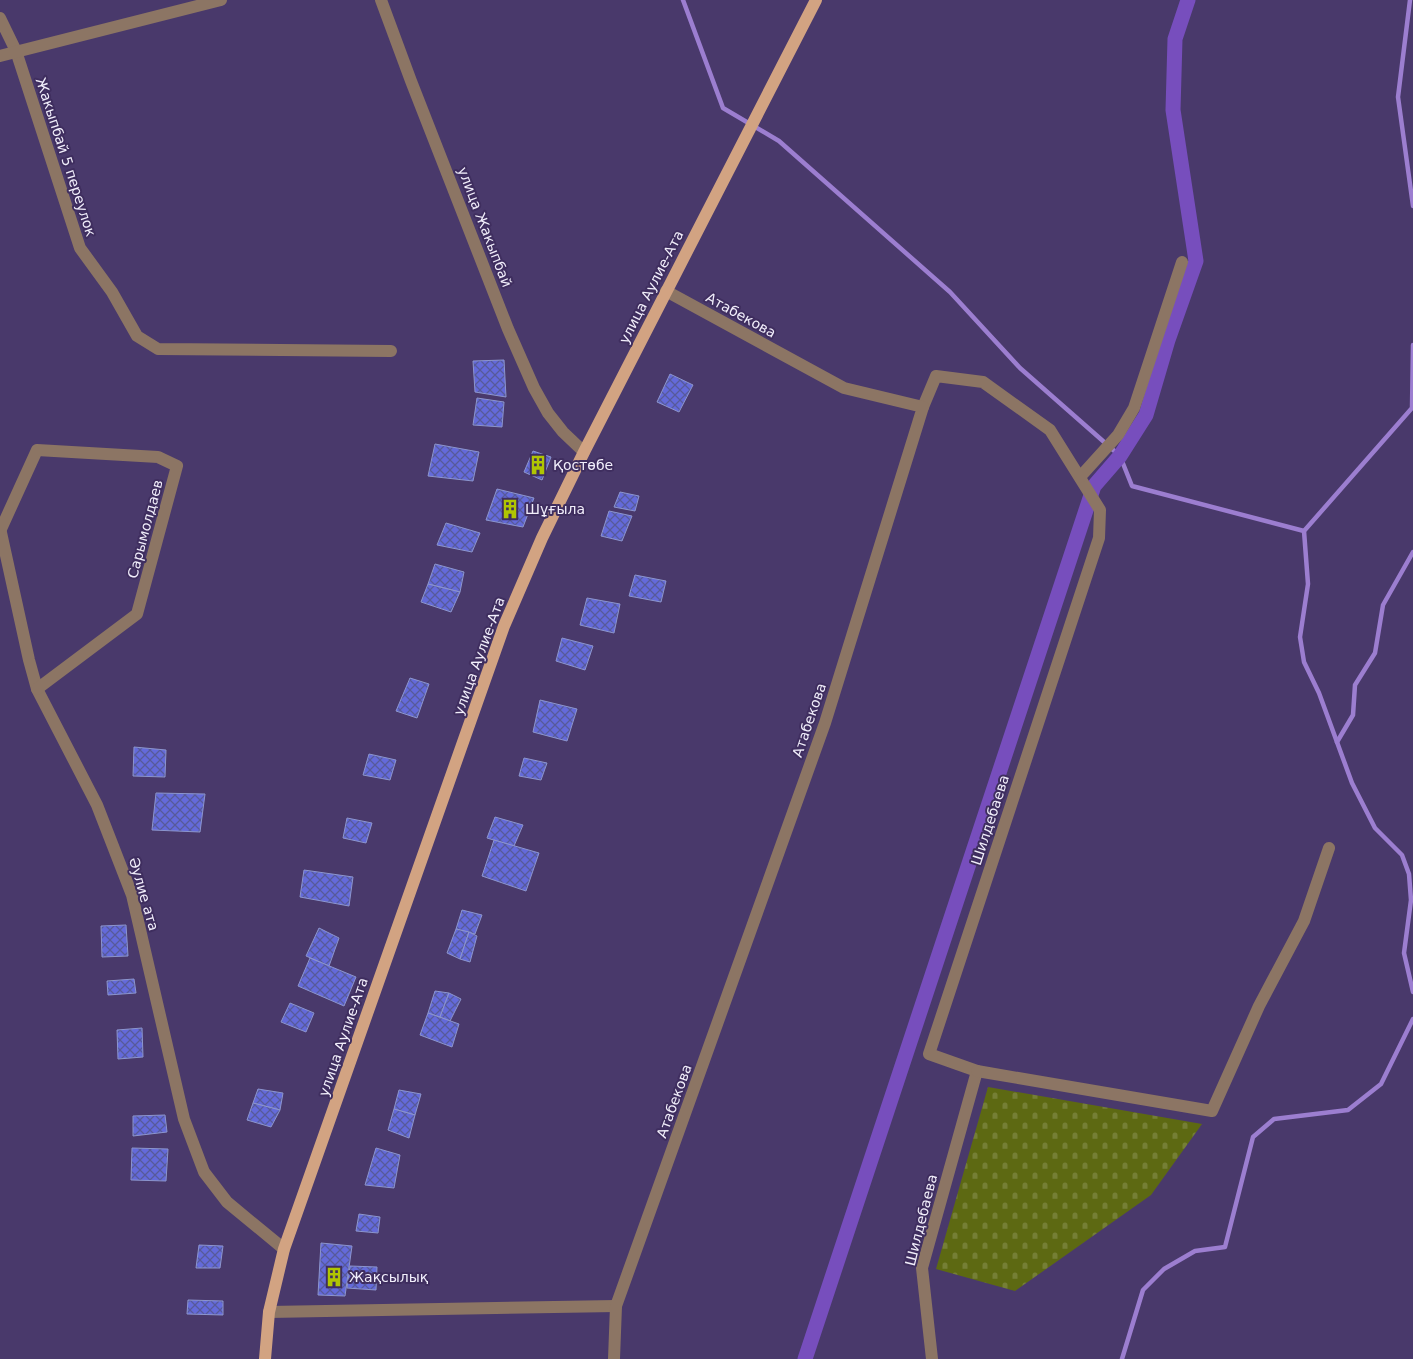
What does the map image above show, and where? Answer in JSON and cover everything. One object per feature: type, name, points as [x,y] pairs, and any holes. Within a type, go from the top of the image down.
[{"type":"main road","name":"улица Аулие-Ата","points":[[266,1359],[268,1312],[284,1249],[504,626],[542,538],[584,452],[816,0]]},
{"type":"street","points":[[0,56],[221,0]]},
{"type":"street","name":"улица Жакыпбай","points":[[381,0],[483,265],[534,388],[548,413],[584,452]]},
{"type":"street","name":"Жакыпбай 5 переулок","points":[[0,18],[16,51],[80,248],[112,292],[137,336],[158,348],[392,351]]},
{"type":"street","points":[[1080,477],[1118,435],[1134,408],[1182,262]]},
{"type":"street","name":"Атабекова","points":[[614,1359],[616,1306],[825,723],[923,407],[844,388],[666,291]]},
{"type":"street","name":"Шилдебаева","points":[[923,407],[936,376],[983,382],[1050,430],[1100,510],[1099,538],[929,1054],[977,1071],[922,1268],[932,1359]]},
{"type":"street","name":"Сарымолдаев","points":[[0,528],[36,450],[158,458],[177,466],[137,614],[37,689]]},
{"type":"street","name":"Әулие ата","points":[[0,528],[37,689],[97,805],[132,895],[184,1119],[204,1172],[227,1202],[284,1249]]},
{"type":"street","points":[[977,1071],[1212,1111],[1259,1006],[1304,921],[1329,848]]},
{"type":"street","points":[[268,1312],[616,1306]]},
{"type":"green space","points":[[988,1087],[1202,1124],[1151,1195],[1015,1291],[936,1269]]},
{"type":"building","points":[[504,360],[506,397],[475,392],[473,361]]},
{"type":"building","points":[[670,374],[693,385],[679,412],[657,402]]},
{"type":"building","points":[[477,398],[504,402],[502,427],[473,425]]},
{"type":"building","points":[[435,444],[479,452],[473,481],[428,476]]},
{"type":"building","name":"Қостөбе","points":[[533,451],[551,457],[542,480],[524,472]]},
{"type":"building","name":"Шұғыла","points":[[497,489],[534,498],[523,527],[486,520]]},
{"type":"building","points":[[620,492],[639,496],[635,511],[614,507]]},
{"type":"building","points":[[609,511],[632,516],[622,541],[601,536]]},
{"type":"building","points":[[446,523],[480,533],[472,552],[437,545]]},
{"type":"building","points":[[435,564],[464,572],[460,592],[428,584]]},
{"type":"building","points":[[635,575],[666,581],[661,602],[629,596]]},
{"type":"building","points":[[428,584],[460,592],[451,612],[421,602]]},
{"type":"building","points":[[587,598],[620,604],[614,633],[580,625]]},
{"type":"building","points":[[562,638],[593,646],[585,670],[556,661]]},
{"type":"building","points":[[410,678],[429,684],[417,718],[396,711]]},
{"type":"building","points":[[540,700],[577,709],[567,741],[533,732]]},
{"type":"building","points":[[134,747],[166,750],[165,777],[133,776]]},
{"type":"building","points":[[369,754],[396,760],[390,780],[363,775]]},
{"type":"building","points":[[524,758],[547,763],[541,780],[519,776]]},
{"type":"building","points":[[156,793],[205,794],[200,832],[152,830]]},
{"type":"building","points":[[495,817],[523,825],[514,846],[487,838]]},
{"type":"building","points":[[347,818],[372,823],[366,843],[343,838]]},
{"type":"building","points":[[494,840],[539,853],[526,891],[482,876]]},
{"type":"building","points":[[304,870],[353,877],[349,906],[300,897]]},
{"type":"building","points":[[462,910],[482,915],[475,934],[456,929]]},
{"type":"building","points":[[126,925],[128,956],[102,957],[101,926]]},
{"type":"building","points":[[319,928],[339,938],[329,966],[306,956]]},
{"type":"building","points":[[456,929],[469,932],[460,959],[447,953]]},
{"type":"building","points":[[469,932],[477,936],[470,962],[460,959]]},
{"type":"building","points":[[310,958],[356,977],[344,1006],[298,986]]},
{"type":"building","points":[[134,979],[136,993],[108,995],[107,981]]},
{"type":"building","points":[[435,991],[449,993],[440,1017],[428,1013]]},
{"type":"building","points":[[449,993],[461,999],[450,1021],[440,1017]]},
{"type":"building","points":[[290,1003],[314,1013],[306,1032],[281,1022]]},
{"type":"building","points":[[428,1013],[459,1024],[452,1047],[420,1035]]},
{"type":"building","points":[[142,1028],[143,1057],[118,1059],[117,1030]]},
{"type":"building","points":[[258,1089],[283,1093],[280,1110],[253,1103]]},
{"type":"building","points":[[399,1090],[421,1094],[415,1115],[394,1109]]},
{"type":"building","points":[[253,1103],[280,1110],[271,1127],[247,1120]]},
{"type":"building","points":[[394,1109],[415,1115],[409,1138],[388,1130]]},
{"type":"building","points":[[165,1115],[167,1132],[133,1136],[133,1116]]},
{"type":"building","points":[[132,1148],[168,1149],[166,1181],[131,1180]]},
{"type":"building","points":[[376,1148],[400,1155],[394,1188],[365,1185]]},
{"type":"building","points":[[359,1214],[380,1217],[378,1233],[356,1231]]},
{"type":"building","name":"Жақсылық","points":[[321,1243],[352,1246],[345,1296],[318,1295]]},
{"type":"building","points":[[199,1245],[223,1246],[220,1268],[196,1268]]},
{"type":"building","points":[[350,1266],[377,1267],[376,1290],[347,1288]]},
{"type":"building","points":[[188,1300],[223,1301],[223,1315],[187,1314]]},
{"type":"waterway","points":[[683,0],[723,108],[779,141],[950,292],[1020,368],[1120,456],[1132,486],[1304,531]]},
{"type":"waterway","points":[[805,1359],[1094,486],[1120,456],[1146,415],[1168,340],[1196,261],[1173,110],[1175,39],[1188,0]]},
{"type":"waterway","points":[[1410,0],[1398,97],[1413,206]]},
{"type":"waterway","points":[[1413,345],[1412,408],[1304,531],[1308,584],[1300,637],[1304,662],[1319,693],[1352,783],[1375,828],[1402,855],[1409,874],[1411,900],[1404,953],[1413,992]]},
{"type":"waterway","points":[[1337,742],[1353,715],[1355,685],[1375,653],[1383,605],[1413,552]]},
{"type":"waterway","points":[[1122,1359],[1143,1290],[1164,1269],[1195,1251],[1225,1247],[1253,1137],[1274,1119],[1348,1110],[1381,1084],[1413,1019]]},
{"type":"place","name":"Қостөбе","points":[[538,465]]},
{"type":"place","name":"Шұғыла","points":[[510,509]]},
{"type":"place","name":"Жақсылық","points":[[334,1277]]}]
